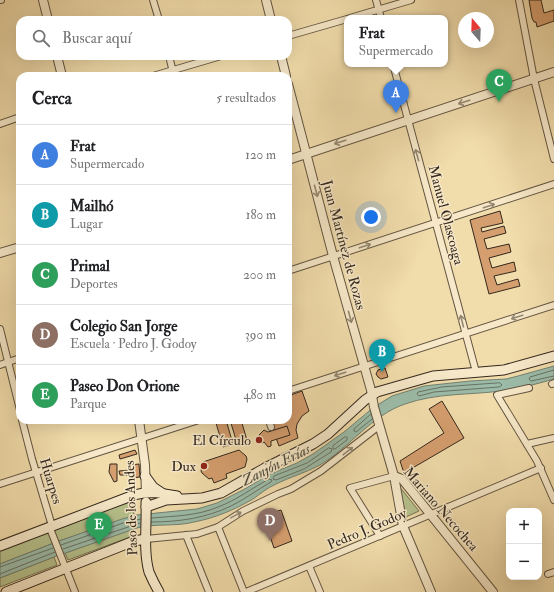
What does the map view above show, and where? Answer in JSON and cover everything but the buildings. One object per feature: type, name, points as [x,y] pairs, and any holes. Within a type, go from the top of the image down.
[{"type":"main road","points":[[146,511],[166,500],[208,497],[222,493],[265,468],[313,444],[339,425],[365,400],[379,392],[428,377],[504,370],[554,356]]},
{"type":"main road","points":[[145,476],[153,487],[162,493]]},
{"type":"main road","points":[[0,546],[130,496],[146,493],[162,493],[187,498]]},
{"type":"main road","name":"Paso de los Andes","points":[[146,493],[146,539],[150,572],[159,592]]},
{"type":"main road","points":[[6,592],[134,541],[146,539]]},
{"type":"street","points":[[42,0],[47,16]]},
{"type":"street","points":[[153,0],[158,16]]},
{"type":"street","points":[[266,0],[270,16]]},
{"type":"street","points":[[376,0],[380,15]]},
{"type":"street","points":[[361,15],[411,0]]},
{"type":"street","points":[[519,0],[534,78],[554,159]]},
{"type":"street","points":[[292,35],[344,20]]},
{"type":"street","points":[[58,60],[61,72]]},
{"type":"street","points":[[170,60],[173,72]]},
{"type":"street","points":[[176,72],[210,60]]},
{"type":"street","points":[[282,60],[285,72]]},
{"type":"street","name":"Manuel Olascoaga","points":[[394,67],[476,372]]},
{"type":"street","points":[[292,159],[554,72]]},
{"type":"street","name":"Juan Martínez de Rozas","points":[[292,100],[333,256],[372,395],[376,416]]},
{"type":"street","points":[[0,124],[16,118]]},
{"type":"street","points":[[292,270],[554,184]]},
{"type":"street","points":[[0,253],[16,248]]},
{"type":"street","points":[[292,390],[554,306]]},
{"type":"street","points":[[0,329],[16,394]]},
{"type":"street","points":[[0,365],[16,359]]},
{"type":"street","points":[[530,388],[497,395],[541,468],[554,500]]},
{"type":"street","points":[[146,539],[208,531],[218,527],[243,511],[291,489],[321,472],[376,416]]},
{"type":"street","name":"Mariano Necochea","points":[[376,416],[394,476],[402,479],[493,592]]},
{"type":"street","name":"Huarpes","points":[[23,424],[52,526],[50,531],[75,592]]},
{"type":"street","name":"Paso de los Andes","points":[[140,424],[146,493]]},
{"type":"street","points":[[0,484],[186,424]]},
{"type":"street","points":[[527,444],[554,438]]},
{"type":"street","name":"Pedro J. Godoy","points":[[245,592],[541,468]]},
{"type":"street","points":[[380,536],[350,488],[394,476],[403,526],[431,592]]},
{"type":"street","points":[[218,527],[245,592]]},
{"type":"street","points":[[186,535],[209,592]]},
{"type":"street","points":[[309,566],[320,592]]},
{"type":"green space","points":[[399,486],[419,511],[406,517]]},
{"type":"green space","points":[[133,500],[134,516],[59,541],[0,564],[0,551]]},
{"type":"green space","points":[[135,528],[130,537],[68,560],[65,553]]},
{"type":"green space","points":[[54,557],[57,565],[0,587],[0,578]]},
{"type":"water","points":[[554,366],[554,379],[501,391],[417,400],[393,409],[372,423],[331,458],[320,465],[273,486],[239,507],[224,513],[187,523],[137,528],[54,557],[0,578],[0,564],[122,519],[137,515],[197,509],[217,503],[270,474],[297,463],[313,454],[344,432],[374,407],[392,396],[424,386],[506,379]]},
{"type":"place","name":"Primal","points":[[499,102]]},
{"type":"place","name":"Frat","points":[[396,113]]},
{"type":"place","name":"Mailhó","points":[[382,372]]},
{"type":"place","name":"El Círculo","points":[[259,440]]},
{"type":"place","name":"Dux","points":[[204,466]]},
{"type":"place","name":"Colegio San Jorge","points":[[270,541]]},
{"type":"place","name":"Paseo Don Orione","points":[[99,545]]},
{"type":"water label","name":"Zanjón Frías","points":[[276,465]]}]
